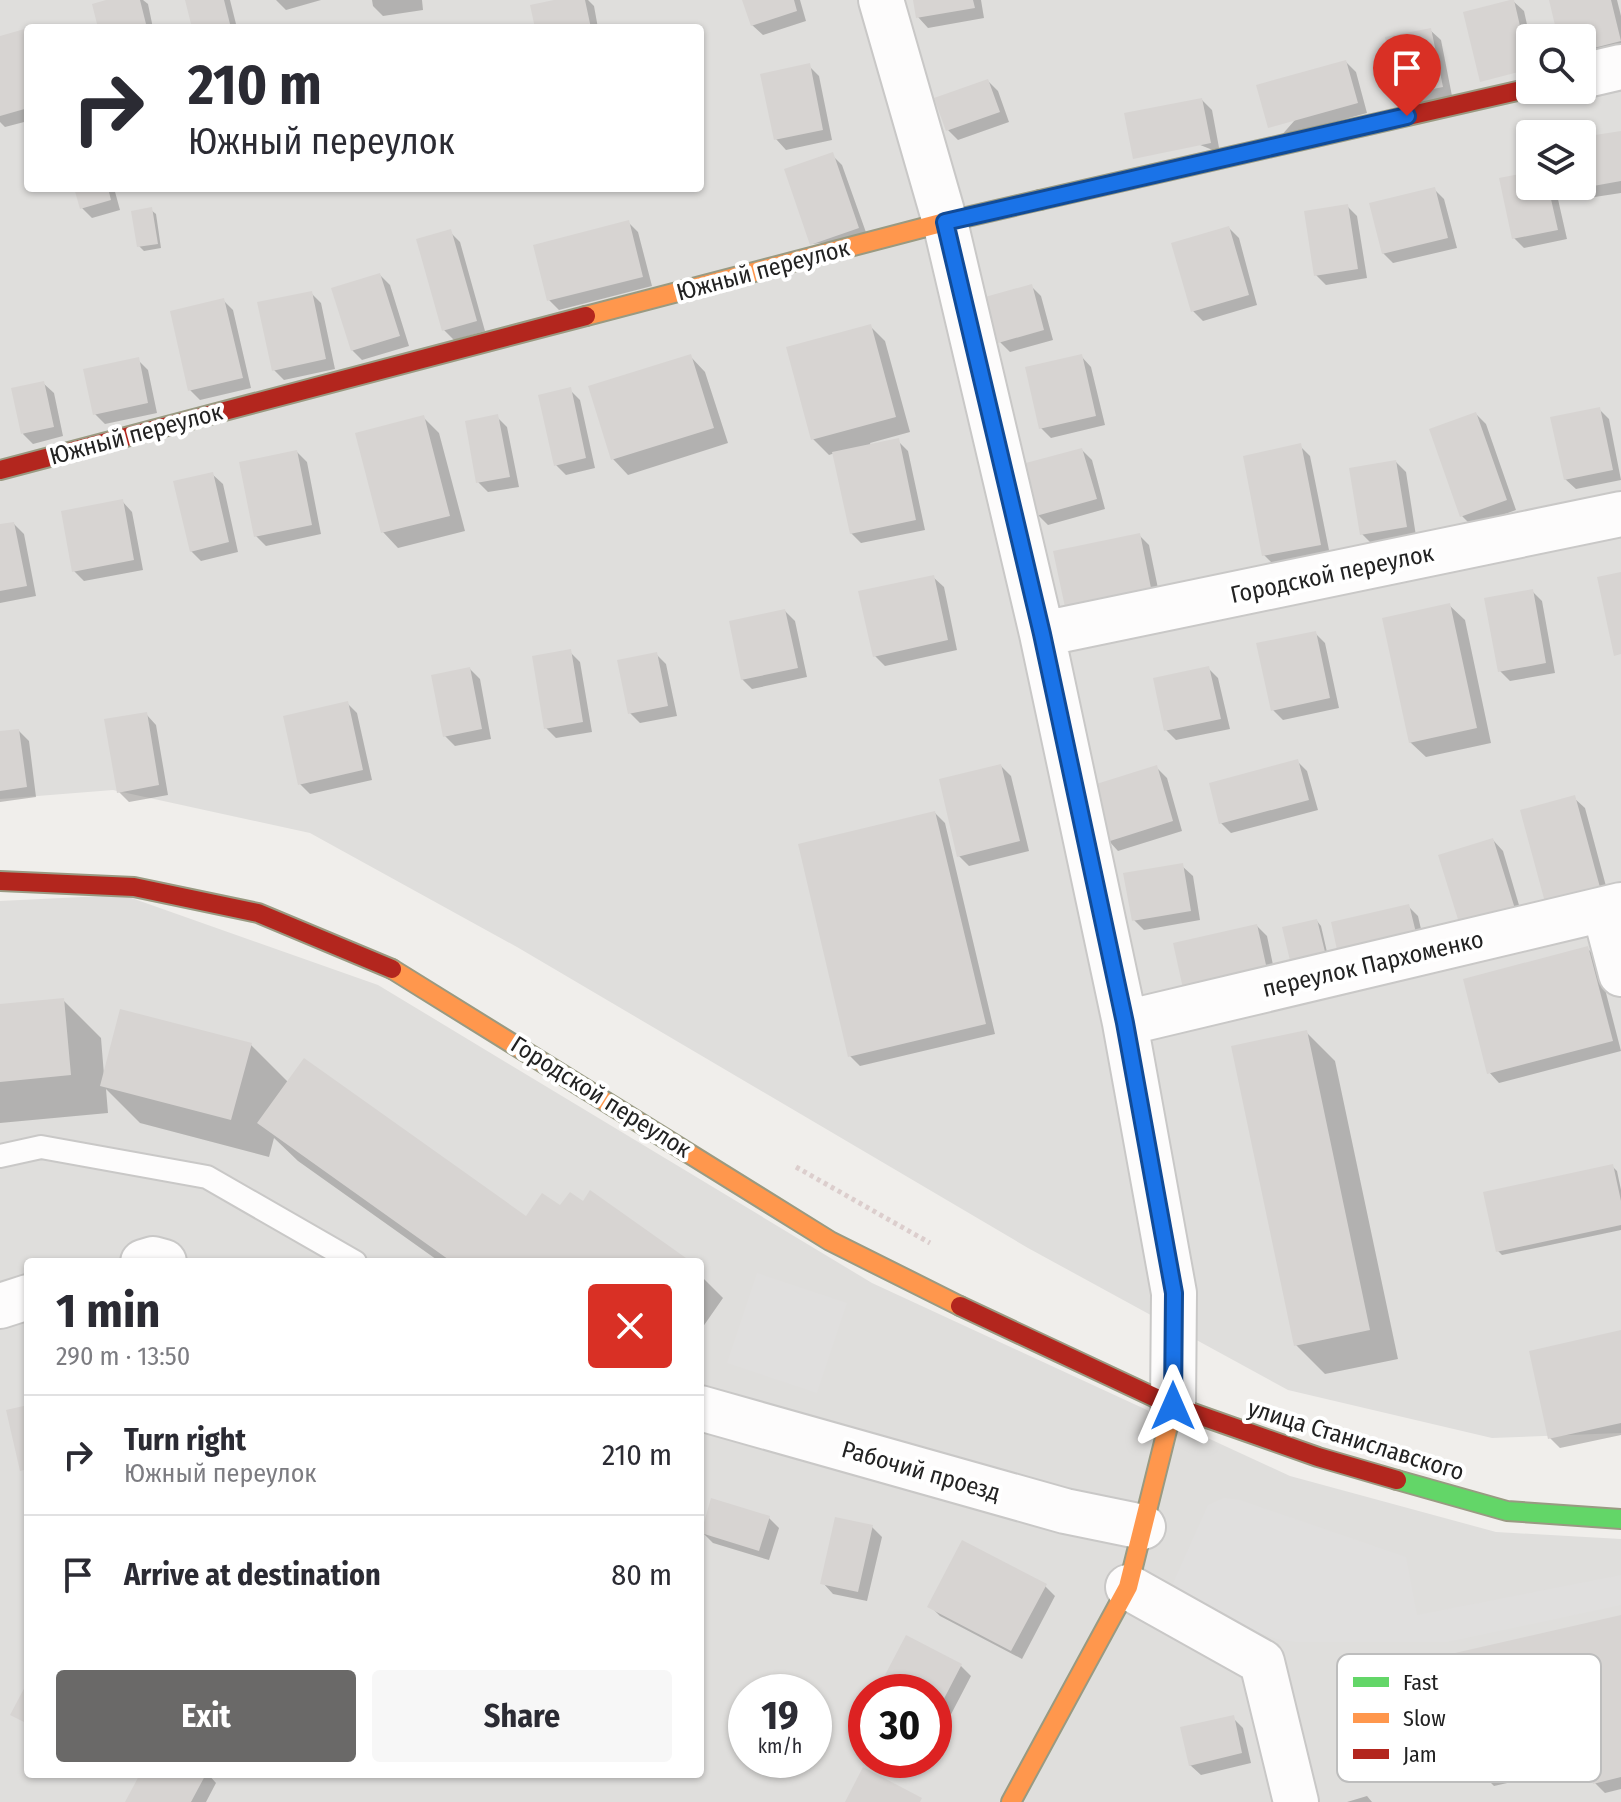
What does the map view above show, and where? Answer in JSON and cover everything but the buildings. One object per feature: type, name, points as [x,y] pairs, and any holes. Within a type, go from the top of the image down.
[{"type":"street","points":[[881,0],[945,222],[1042,634],[1125,1023],[1174,1293],[1173,1406],[1128,1587],[1011,1802]]},
{"type":"street","points":[[1596,73],[1621,67]]},
{"type":"street","name":"Южный переулок","points":[[0,470],[945,222],[1516,91]]},
{"type":"street","name":"Городской переулок","points":[[1042,634],[1621,514]]},
{"type":"street","name":"Городской переулок","points":[[0,881],[134,887],[242,909],[403,974],[830,1241],[900,1278],[1173,1406]]},
{"type":"street","points":[[1613,907],[1621,974]]},
{"type":"street","name":"переулок Пархоменко","points":[[1125,1023],[1613,907]]},
{"type":"street","points":[[0,1306],[24,1298]]},
{"type":"street","name":"улица Станиславского","points":[[1173,1406],[1318,1457],[1507,1511],[1621,1519]]},
{"type":"street","name":"Рабочий проезд","points":[[704,1409],[1065,1511],[1143,1527]]},
{"type":"street","points":[[1128,1587],[1262,1662],[1296,1802]]},
{"type":"lane","points":[[0,1156],[41,1147],[207,1177],[348,1258]]},
{"type":"path","points":[[794,1166],[931,1243]]},
{"type":"shaded area","points":[[0,0],[1621,0],[1621,1433],[1492,1438],[1288,1390],[1028,1248],[517,947],[310,833],[113,790],[0,799]]},
{"type":"shaded area","points":[[123,895],[378,985],[872,1283],[1290,1476],[1496,1532],[1621,1539],[1621,1802],[0,1802],[0,901]]},
{"type":"shaded area","points":[[757,1273],[847,1303],[817,1393],[727,1363]]},
{"type":"shaded area","points":[[1224,1498],[1240,1500],[1406,1557],[1417,1615],[1621,1575],[1621,1605],[1447,1642],[1296,1642],[1276,1639],[1166,1599],[1208,1505]]},
{"type":"traffic: fast","points":[[1397,1480],[1507,1511],[1621,1519]]},
{"type":"traffic: slow","points":[[586,316],[1040,200]]},
{"type":"traffic: slow","points":[[392,969],[830,1241],[960,1306]]},
{"type":"traffic: slow","points":[[1011,1802],[1128,1587],[1173,1406]]},
{"type":"traffic: jam","points":[[1040,200],[1516,91]]},
{"type":"traffic: jam","points":[[0,470],[586,316]]},
{"type":"traffic: jam","points":[[0,881],[134,887],[258,913],[392,969]]},
{"type":"traffic: jam","points":[[960,1306],[1173,1406],[1318,1457],[1397,1480]]},
{"type":"route","points":[[1173,1406],[1174,1293],[1125,1023],[1042,634],[945,222],[1407,116]]}]
